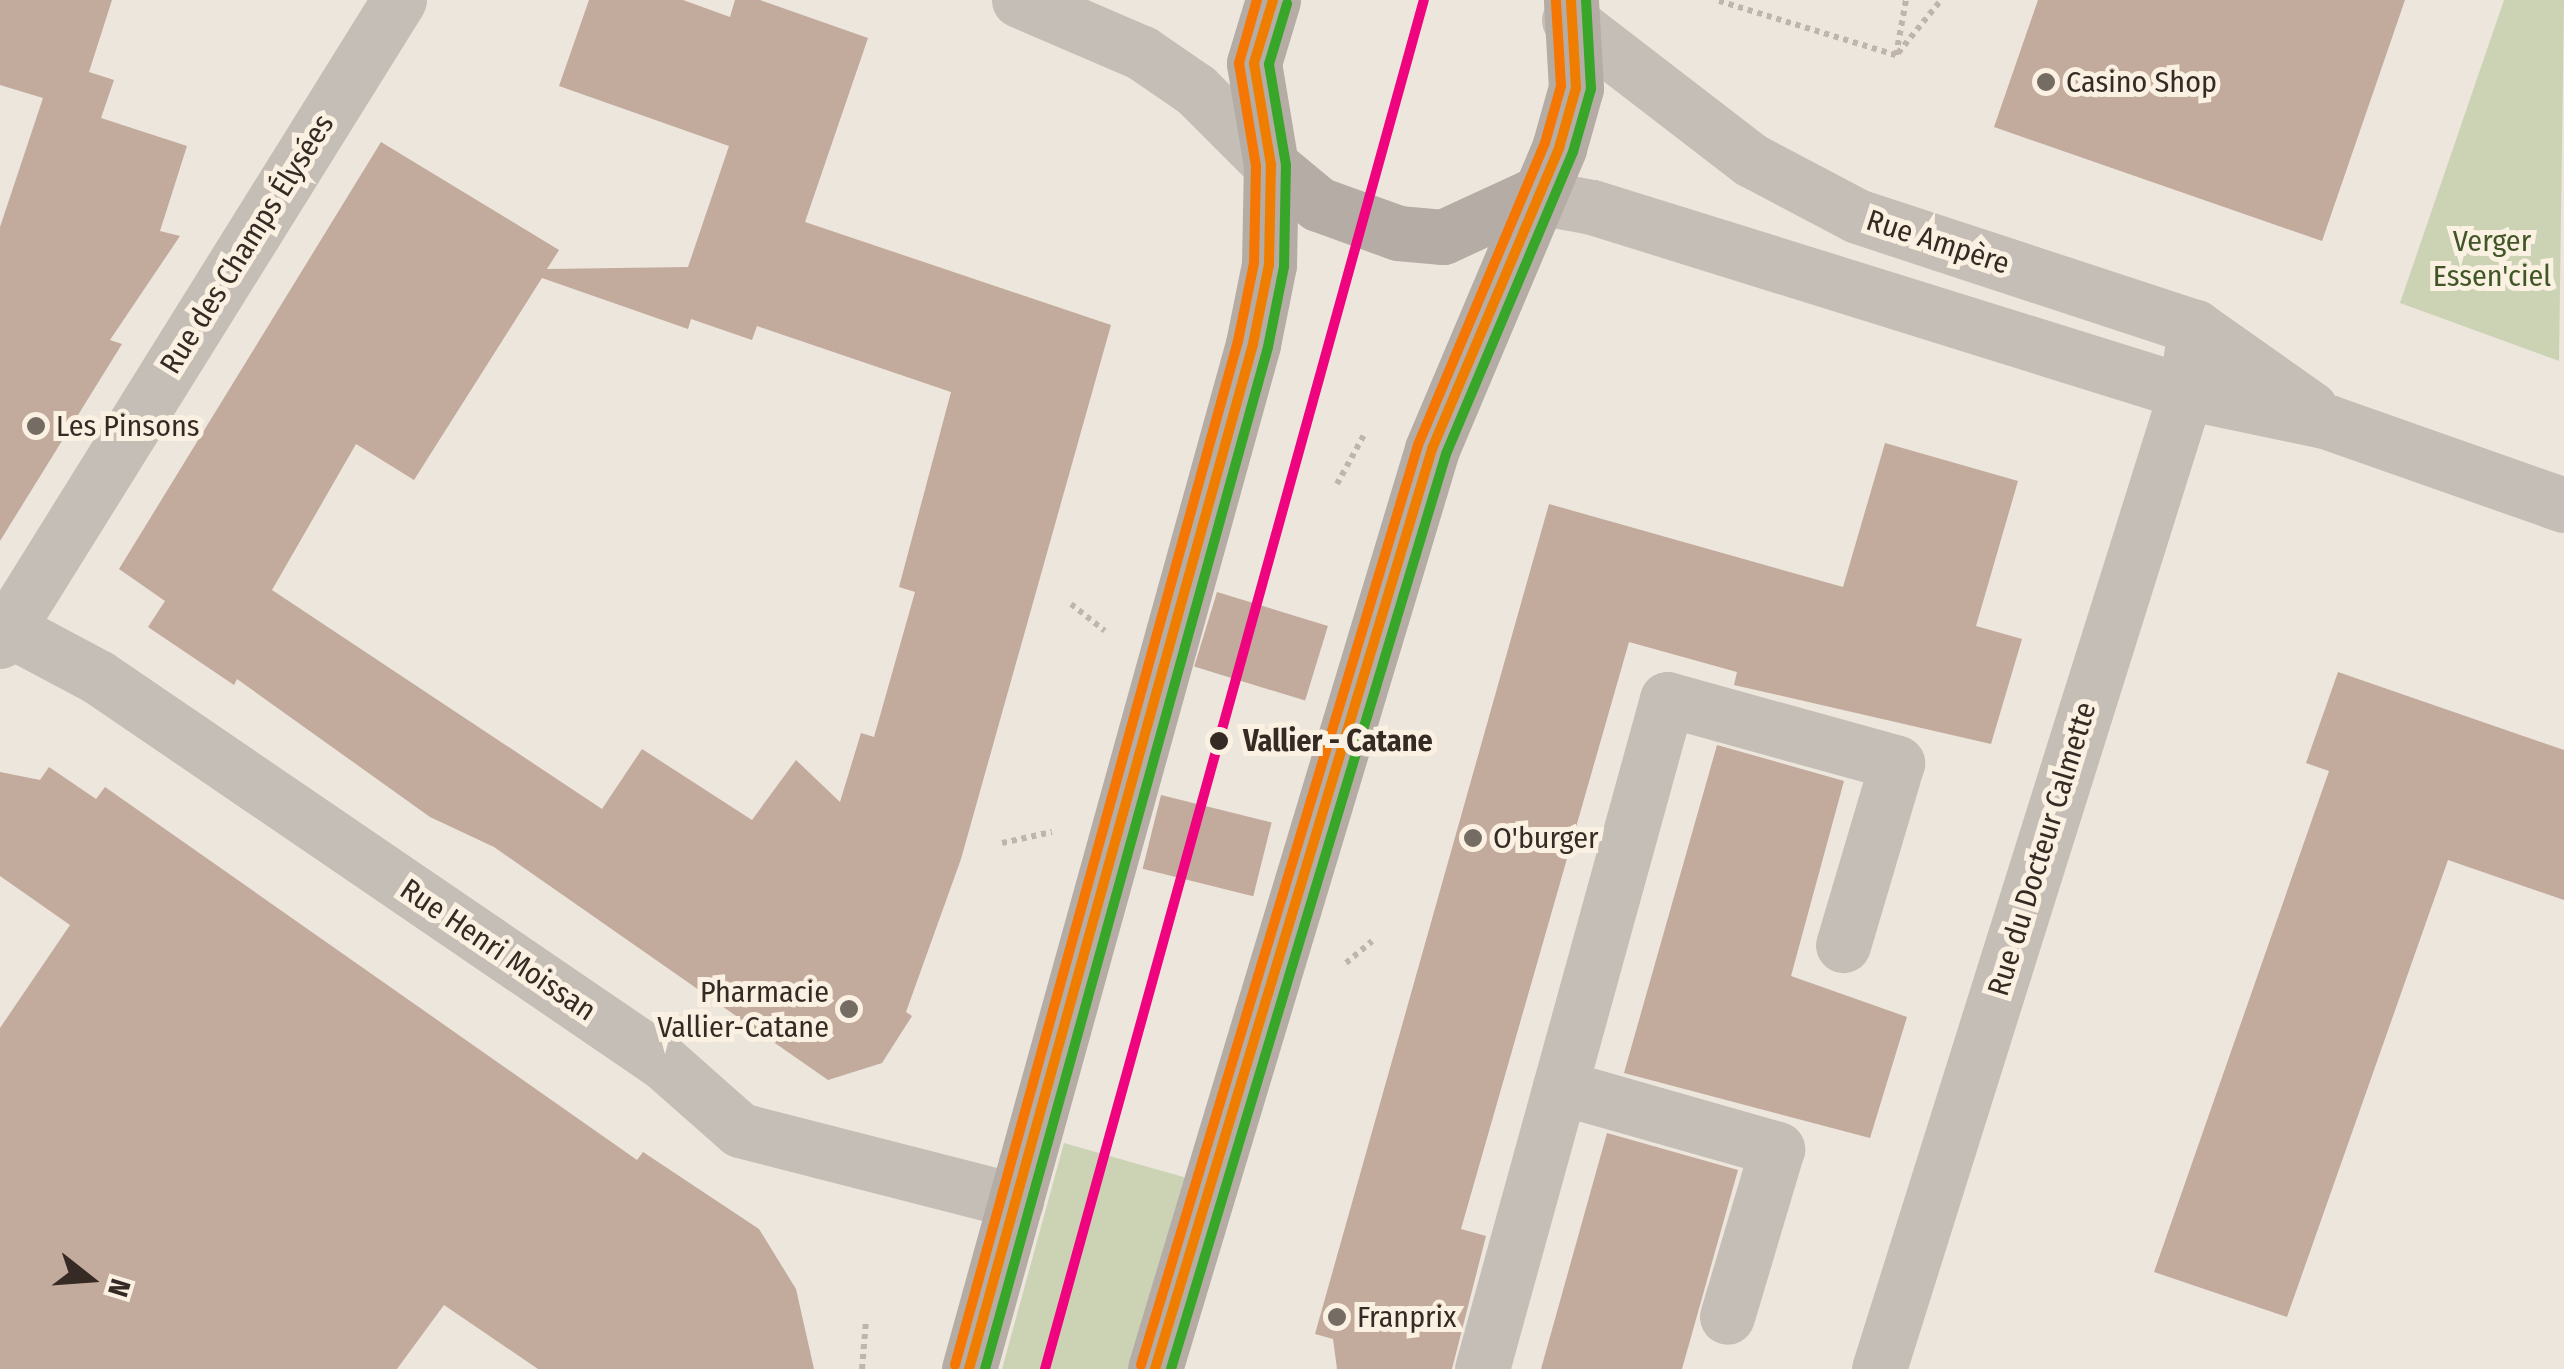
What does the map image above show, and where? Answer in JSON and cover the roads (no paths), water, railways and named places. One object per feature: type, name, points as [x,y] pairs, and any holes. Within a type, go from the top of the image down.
[{"type":"main road","points":[[969,1369],[1254,344],[1269,265],[1272,165],[1254,64],[1273,0]]},
{"type":"main road","points":[[1156,1369],[1432,448],[1576,88],[1565,7]]},
{"type":"main road","points":[[1272,165],[1318,204],[1398,233],[1443,237],[1532,196]]},
{"type":"street","name":"Rue des Champs Élysées","points":[[4,635],[399,0]]},
{"type":"street","points":[[1018,0],[1142,54],[1196,90],[1272,165]]},
{"type":"street","name":"Rue Ampère","points":[[1565,7],[1632,77],[1751,160],[1857,216],[2195,327],[2328,422]]},
{"type":"street","name":"Rue Ampère","points":[[1532,196],[2186,392],[2328,422],[2564,505]]},
{"type":"street","name":"Rue du Docteur Calmette","points":[[1879,1369],[2186,392],[2195,327]]},
{"type":"street","name":"Rue Henri Moissan","points":[[4,635],[98,677],[664,1063],[740,1130],[1016,1202]]},
{"type":"street","points":[[1482,1369],[1668,699],[1898,763],[1843,946]]},
{"type":"street","points":[[1560,1086],[1777,1150],[1727,1317]]},
{"type":"place","name":"Casino Shop","points":[[2046,82]]},
{"type":"place","name":"Les Pinsons","points":[[36,426]]},
{"type":"place","name":"Vallier - Catane","points":[[1219,741]]},
{"type":"place","name":"O'burger","points":[[1473,838]]},
{"type":"place","name":"Pharmacie Vallier-Catane","points":[[849,1009]]},
{"type":"place","name":"Franprix","points":[[1337,1317]]},
{"type":"park label","name":"Verger Essen'ciel","points":[[2492,258]]}]
